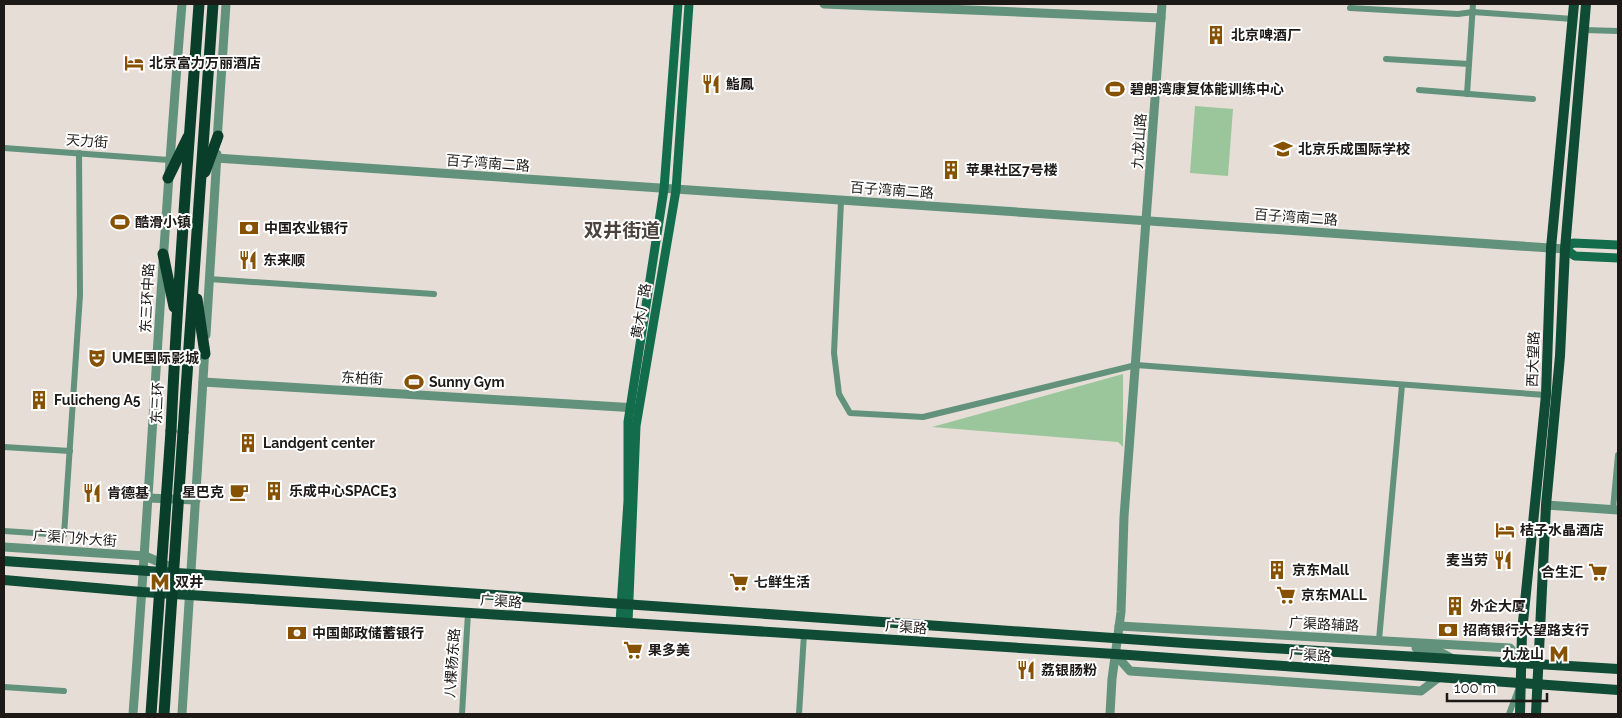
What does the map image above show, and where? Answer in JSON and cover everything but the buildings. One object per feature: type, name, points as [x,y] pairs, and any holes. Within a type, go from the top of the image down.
[{"type":"highway","name":"东三环","points":[[151,714],[171,431],[176,319],[181,272],[199,4]]},
{"type":"highway","name":"东三环","points":[[162,714],[213,4]]},
{"type":"highway","points":[[168,178],[191,130]]},
{"type":"highway","points":[[200,188],[218,136]]},
{"type":"highway","points":[[163,254],[176,319]]},
{"type":"highway","points":[[194,274],[205,354]]},
{"type":"main road","name":"黄木厂路","points":[[624,622],[634,408],[664,189],[678,4]]},
{"type":"main road","name":"黄木厂路","points":[[634,408],[676,190],[690,4]]},
{"type":"main road","name":"西大望路","points":[[1520,714],[1523,622],[1546,395],[1551,248],[1574,4]]},
{"type":"main road","name":"西大望路","points":[[1536,714],[1540,664],[1546,505],[1560,356],[1565,249],[1586,4]]},
{"type":"main road","points":[[1618,245],[1573,243],[1565,249],[1575,256],[1618,258]]},
{"type":"main road","name":"广渠门外大街","points":[[6,560],[192,575]]},
{"type":"main road","name":"广渠路","points":[[192,575],[626,605],[808,615],[1117,638],[1618,669]]},
{"type":"main road","points":[[4,580],[142,592]]},
{"type":"main road","name":"广渠路","points":[[142,592],[1114,654],[1538,686],[1618,690]]},
{"type":"street","name":"东三环中路","points":[[133,713],[144,572],[169,160],[182,4]]},
{"type":"street","points":[[182,714],[191,595],[226,4]]},
{"type":"street","points":[[824,4],[1161,18]]},
{"type":"street","name":"九龙山路","points":[[1110,714],[1114,654],[1119,626],[1124,517],[1162,4]]},
{"type":"street","points":[[1468,4],[1473,12]]},
{"type":"street","points":[[1467,94],[1473,4]]},
{"type":"street","points":[[1350,8],[1458,14],[1473,12],[1572,20]]},
{"type":"street","points":[[1584,30],[1618,31]]},
{"type":"street","points":[[1386,59],[1469,64]]},
{"type":"street","points":[[1419,90],[1533,99]]},
{"type":"street","name":"天力街","points":[[4,148],[169,160]]},
{"type":"street","points":[[4,531],[64,535],[80,295],[79,153]]},
{"type":"street","name":"百子湾南二路","points":[[216,158],[1565,249]]},
{"type":"street","points":[[841,201],[834,353],[839,394],[850,413],[923,417],[1136,365],[1546,395]]},
{"type":"street","points":[[209,278],[434,294]]},
{"type":"street","name":"东柏街","points":[[203,382],[634,408]]},
{"type":"street","points":[[1379,640],[1402,385]]},
{"type":"street","points":[[4,447],[70,451]]},
{"type":"street","points":[[1546,505],[1615,509],[1618,455]]},
{"type":"street","points":[[148,498],[196,500]]},
{"type":"street","name":"广渠门外大街","points":[[4,547],[145,556],[192,575]]},
{"type":"street","name":"八棵杨东路","points":[[462,714],[468,613]]},
{"type":"street","name":"广渠路辅路","points":[[1119,626],[1510,648],[1521,662]]},
{"type":"street","points":[[799,714],[804,634]]},
{"type":"street","points":[[1399,642],[1418,649],[1436,650],[1451,658]]},
{"type":"street","points":[[1114,654],[1130,671],[1421,691],[1438,678]]},
{"type":"street","points":[[1509,714],[1520,684]]},
{"type":"street","points":[[4,687],[64,691]]},
{"type":"street","points":[[133,713],[162,714]]},
{"type":"green space","points":[[1195,106],[1233,109],[1228,176],[1190,173]]},
{"type":"green space","points":[[1123,374],[1123,447],[1118,442],[932,427]]},
{"type":"place","name":"北京啤酒厂","points":[[1216,35]]},
{"type":"place","name":"北京富力万丽酒店","points":[[134,63]]},
{"type":"place","name":"鮨鳳","points":[[711,84]]},
{"type":"place","name":"碧朗湾康复体能训练中心","points":[[1115,89]]},
{"type":"place","name":"北京乐成国际学校","points":[[1283,149]]},
{"type":"place","name":"苹果社区7号楼","points":[[951,170]]},
{"type":"place","name":"酷滑小镇","points":[[120,222]]},
{"type":"place","name":"中国农业银行","points":[[249,228]]},
{"type":"place","name":"东来顺","points":[[248,260]]},
{"type":"place","name":"UME国际影城","points":[[97,358]]},
{"type":"place","name":"Sunny Gym","points":[[414,382]]},
{"type":"place","name":"Fulicheng A5","points":[[39,400]]},
{"type":"place","name":"Landgent center","points":[[248,443]]},
{"type":"place","name":"乐成中心SPACE3","points":[[274,491]]},
{"type":"place","name":"星巴克","points":[[239,492]]},
{"type":"place","name":"肯德基","points":[[92,493]]},
{"type":"place","name":"桔子水晶酒店","points":[[1505,530]]},
{"type":"place","name":"麦当劳","points":[[1503,560]]},
{"type":"place","name":"京东Mall","points":[[1277,570]]},
{"type":"place","name":"合生汇","points":[[1598,572]]},
{"type":"place","name":"双井","points":[[160,582]]},
{"type":"place","name":"七鲜生活","points":[[739,582]]},
{"type":"place","name":"京东MALL","points":[[1286,595]]},
{"type":"place","name":"外企大厦","points":[[1455,606]]},
{"type":"place","name":"招商银行大望路支行","points":[[1448,630]]},
{"type":"place","name":"中国邮政储蓄银行","points":[[297,633]]},
{"type":"place","name":"果多美","points":[[633,650]]},
{"type":"place","name":"九龙山","points":[[1559,654]]},
{"type":"place","name":"荔银肠粉","points":[[1026,670]]},
{"type":"district","name":"双井街道","points":[[622,230]]}]
